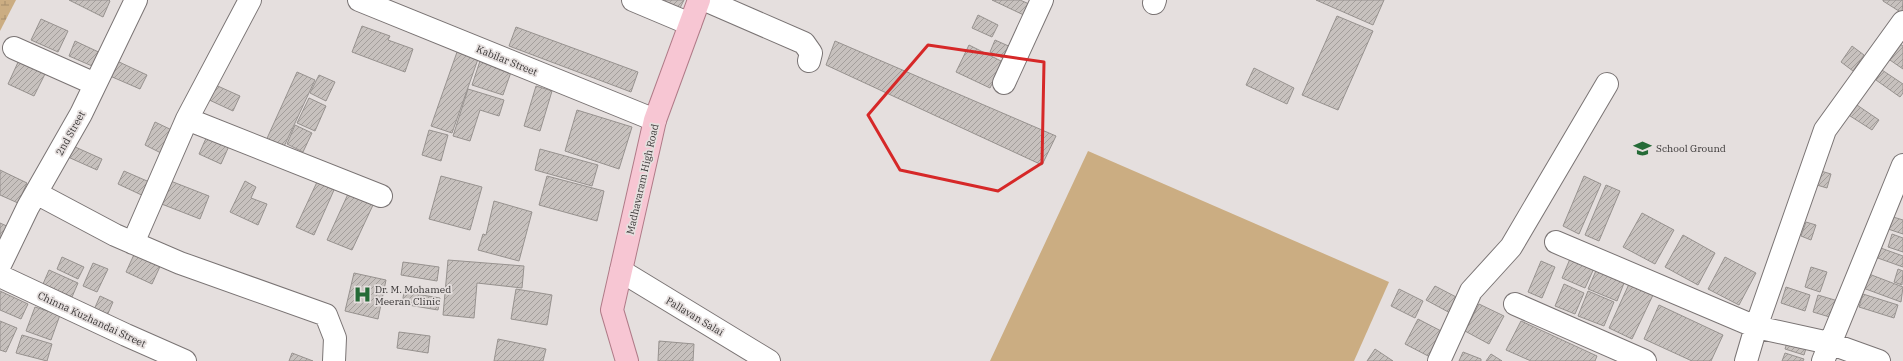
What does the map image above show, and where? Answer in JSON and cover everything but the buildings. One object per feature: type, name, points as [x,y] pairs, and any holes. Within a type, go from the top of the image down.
[{"type":"main road","name":"Madhavaram High Road","points":[[627,361],[612,310],[655,120],[699,0]]},
{"type":"street","name":"2nd Street","points":[[0,265],[36,193],[81,114],[136,0]]},
{"type":"street","points":[[133,242],[187,119],[250,0]]},
{"type":"street","name":"Kabilar Street","points":[[359,0],[655,120]]},
{"type":"street","points":[[633,0],[690,24]]},
{"type":"street","points":[[705,0],[804,43],[811,53],[810,61]]},
{"type":"street","points":[[1004,83],[1042,0]]},
{"type":"street","points":[[1746,361],[1756,327],[1825,130],[1903,22]]},
{"type":"street","points":[[14,48],[95,84]]},
{"type":"street","points":[[1440,361],[1472,291],[1511,247],[1607,84]]},
{"type":"street","points":[[187,119],[381,196]]},
{"type":"street","points":[[1826,352],[1903,165]]},
{"type":"street","points":[[36,193],[133,242],[180,263],[326,315],[336,338],[334,361]]},
{"type":"street","points":[[1556,242],[1756,327],[1826,352],[1879,361]]},
{"type":"street","name":"Pallavan Salai","points":[[621,271],[769,361]]},
{"type":"street","name":"Chinna Kuzhandai Street","points":[[0,276],[177,359]]},
{"type":"street","points":[[1515,304],[1645,361]]},
{"type":"highlighted area","points":[[928,45],[1044,62],[1042,163],[998,191],[900,170],[868,115]]},
{"type":"green space","points":[[0,0],[16,0],[0,31]]},
{"type":"green space","points":[[1088,151],[1389,282],[1354,361],[990,361]]},
{"type":"place","name":"School Ground","points":[[1643,148]]},
{"type":"place","name":"Dr. M. Mohamed Meeran Clinic","points":[[362,295]]}]
